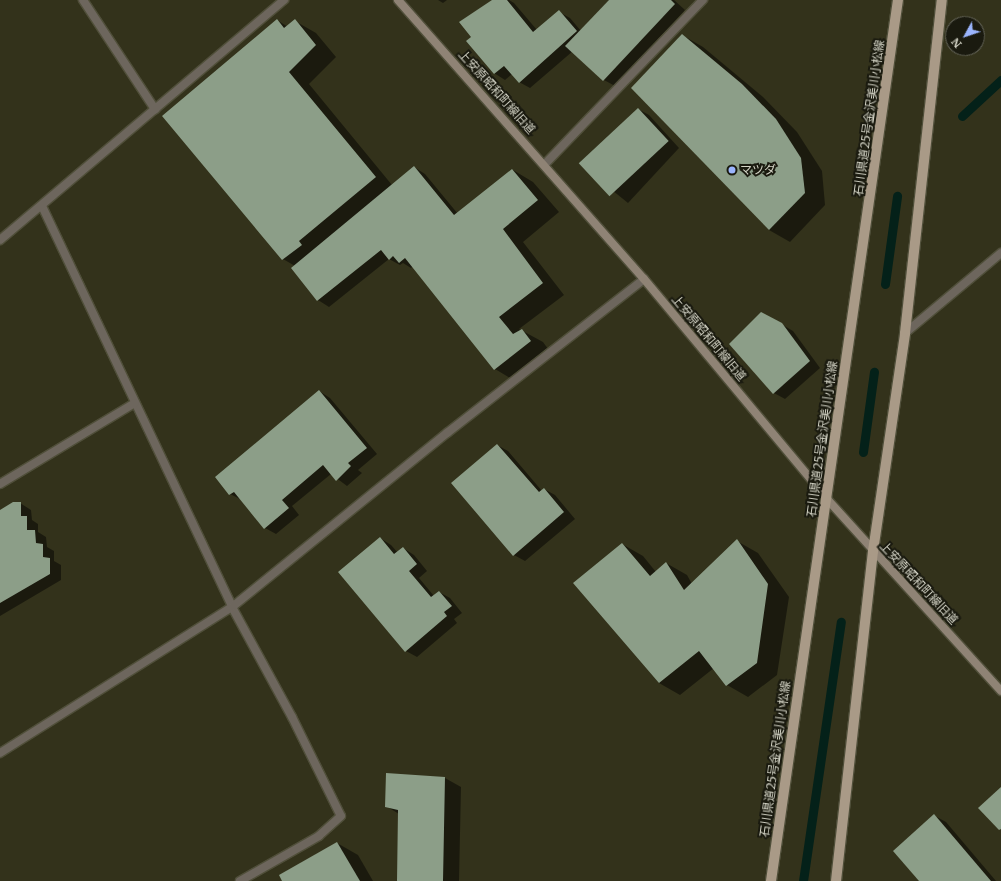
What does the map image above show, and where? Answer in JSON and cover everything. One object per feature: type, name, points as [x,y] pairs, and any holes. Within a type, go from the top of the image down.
[{"type":"main road","name":"石川県道25号金沢美川小松線","points":[[771,881],[898,0]]},
{"type":"main road","points":[[836,881],[873,551],[905,333],[942,0]]},
{"type":"street","points":[[83,0],[155,109]]},
{"type":"street","points":[[0,240],[284,0]]},
{"type":"street","name":"上安原昭和町線旧道","points":[[398,0],[546,164],[827,499],[1001,691]]},
{"type":"street","points":[[546,164],[703,0]]},
{"type":"street","points":[[42,206],[232,607],[292,717],[341,816],[319,836],[240,881]]},
{"type":"street","points":[[905,333],[1001,253]]},
{"type":"street","points":[[0,753],[232,607],[447,433],[644,279]]},
{"type":"street","points":[[0,484],[135,403]]},
{"type":"building","points":[[492,0],[507,0],[533,32],[559,10],[577,31],[519,83],[504,66],[494,74],[466,41],[471,37],[459,22]]},
{"type":"building","points":[[609,0],[671,0],[675,4],[603,81],[565,46]]},
{"type":"building","points":[[277,19],[284,28],[295,19],[316,45],[289,72],[376,177],[299,241],[302,245],[282,260],[162,116]]},
{"type":"building","points":[[682,34],[742,84],[776,119],[801,158],[805,193],[769,230],[631,88]]},
{"type":"building","points":[[638,108],[669,141],[609,196],[579,163]]},
{"type":"building","points":[[414,166],[454,215],[512,169],[538,200],[503,229],[543,283],[499,317],[513,334],[522,329],[531,341],[494,370],[405,258],[399,263],[393,256],[389,260],[381,250],[317,301],[291,268]]},
{"type":"building","points":[[761,312],[782,323],[810,361],[773,394],[729,344]]},
{"type":"building","points":[[319,390],[367,448],[348,463],[351,466],[336,481],[323,465],[282,500],[289,508],[264,529],[234,492],[229,495],[215,477]]},
{"type":"building","points":[[497,444],[539,492],[544,488],[564,512],[513,556],[451,483]]},
{"type":"building","points":[[13,502],[21,502],[21,516],[27,516],[27,530],[35,530],[36,543],[43,544],[43,557],[50,558],[50,574],[0,603],[0,510]]},
{"type":"building","points":[[380,537],[394,554],[403,547],[417,564],[409,571],[431,597],[439,591],[452,606],[444,612],[447,616],[405,652],[338,572]]},
{"type":"building","points":[[737,539],[768,584],[757,663],[726,686],[699,651],[659,683],[573,583],[622,543],[650,576],[666,562],[684,590]]},
{"type":"building","points":[[386,773],[445,777],[443,881],[397,881],[398,810],[385,807]]},
{"type":"building","points":[[1001,787],[1001,829],[999,830],[978,808]]},
{"type":"building","points":[[934,814],[991,881],[919,881],[893,851]]},
{"type":"building","points":[[337,842],[360,881],[282,881],[279,875]]},
{"type":"waterway","points":[[962,116],[1001,80]]},
{"type":"waterway","points":[[885,284],[897,196]]},
{"type":"waterway","points":[[863,452],[874,372]]},
{"type":"waterway","points":[[803,881],[841,622]]},
{"type":"place","name":"マツダ","points":[[732,170]]}]
